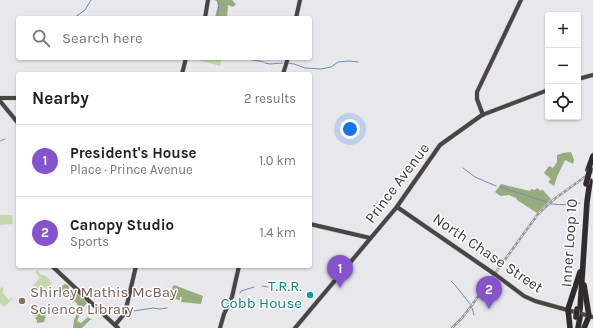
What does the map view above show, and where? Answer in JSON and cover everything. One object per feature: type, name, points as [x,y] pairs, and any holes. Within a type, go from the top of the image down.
[{"type":"highway","points":[[590,169],[593,156]]},
{"type":"highway","points":[[590,169],[593,160]]},
{"type":"highway","name":"Inner Loop 10","points":[[575,328],[579,310],[590,169]]},
{"type":"highway","points":[[570,328],[568,310],[581,270]]},
{"type":"highway","points":[[581,270],[591,316],[584,328]]},
{"type":"highway","points":[[578,317],[578,328]]},
{"type":"main road","points":[[205,16],[208,0]]},
{"type":"main road","points":[[296,16],[300,0]]},
{"type":"main road","points":[[483,114],[477,99],[477,92],[521,0]]},
{"type":"main road","points":[[182,72],[186,60]]},
{"type":"main road","points":[[283,72],[286,60]]},
{"type":"main road","points":[[581,78],[593,75]]},
{"type":"main road","name":"Prince Avenue","points":[[295,328],[397,207],[423,169],[420,164],[427,163],[442,143],[483,114],[545,91]]},
{"type":"main road","points":[[0,100],[16,98]]},
{"type":"main road","points":[[0,100],[16,120]]},
{"type":"main road","name":"North Chase Street","points":[[397,207],[524,296],[534,301],[591,316]]},
{"type":"main road","points":[[312,224],[370,238]]},
{"type":"main road","points":[[54,268],[117,327],[125,313],[136,268]]},
{"type":"main road","points":[[220,328],[224,314],[232,297],[239,268]]},
{"type":"green space","points":[[214,0],[232,0],[236,4],[233,7],[228,5],[227,16],[215,16],[218,5],[217,1]]},
{"type":"green space","points":[[198,60],[222,60],[220,66]]},
{"type":"green space","points":[[571,152],[574,160],[573,164],[565,160],[554,186],[548,182],[551,179],[544,173],[549,166],[553,168],[557,162],[557,155]]},
{"type":"green space","points":[[501,184],[530,191],[531,189],[535,190],[537,188],[541,191],[542,189],[551,199],[537,213],[516,198],[509,195],[500,196],[495,192]]},
{"type":"green space","points":[[0,215],[12,215],[13,224],[0,225]]},
{"type":"green space","points":[[37,270],[40,274],[46,276],[50,280],[49,282],[51,281],[52,283],[50,286],[52,289],[48,286],[46,287],[47,289],[45,289],[43,288],[44,286],[41,288],[44,293],[42,291],[39,293],[40,294],[38,293],[40,290],[38,290],[38,292],[35,290],[36,288],[33,285],[40,278],[35,272]]},
{"type":"green space","points":[[65,284],[69,286],[69,291],[79,294],[87,303],[81,310],[83,313],[79,316],[77,321],[81,323],[88,317],[92,320],[90,320],[82,328],[73,328],[74,320],[79,308],[75,301],[68,297],[59,297],[58,295]]},
{"type":"green space","points":[[174,285],[203,296],[201,304],[181,302],[182,297],[180,297],[180,300],[166,297],[166,293],[170,291]]},
{"type":"green space","points":[[2,287],[4,290],[2,292],[9,300],[12,297],[13,298],[4,307],[0,303],[0,289]]},
{"type":"green space","points":[[50,304],[51,305],[47,311],[44,322],[37,323],[35,318],[38,316],[34,316],[32,314],[39,309],[41,311],[40,315],[45,315],[42,313]]},
{"type":"waterway","points":[[77,16],[85,10],[91,0]]},
{"type":"waterway","points":[[217,0],[219,7],[217,16]]},
{"type":"waterway","points":[[253,60],[264,62]]},
{"type":"waterway","points":[[288,63],[305,68],[321,69],[331,67],[338,62],[358,62]]},
{"type":"waterway","points":[[265,63],[283,63]]},
{"type":"waterway","points":[[0,141],[5,139]]},
{"type":"waterway","points":[[463,168],[475,177],[496,186]]},
{"type":"waterway","points":[[500,187],[547,202]]},
{"type":"waterway","points":[[551,204],[566,205],[580,203]]},
{"type":"waterway","points":[[451,281],[454,284]]},
{"type":"waterway","points":[[455,285],[470,304]]},
{"type":"waterway","points":[[262,286],[268,287]]},
{"type":"waterway","points":[[240,293],[241,291],[254,287]]},
{"type":"waterway","points":[[134,311],[153,308],[167,308]]},
{"type":"waterway","points":[[472,308],[474,315]]},
{"type":"railway","points":[[452,328],[472,305],[538,214],[553,200],[593,171]]},
{"type":"place","name":"President's House","points":[[340,288]]},
{"type":"place","name":"T.R.R. Cobb House","points":[[310,295]]},
{"type":"place","name":"Shirley Mathis McBay Science Library","points":[[22,301]]},
{"type":"place","name":"Canopy Studio","points":[[489,309]]}]
